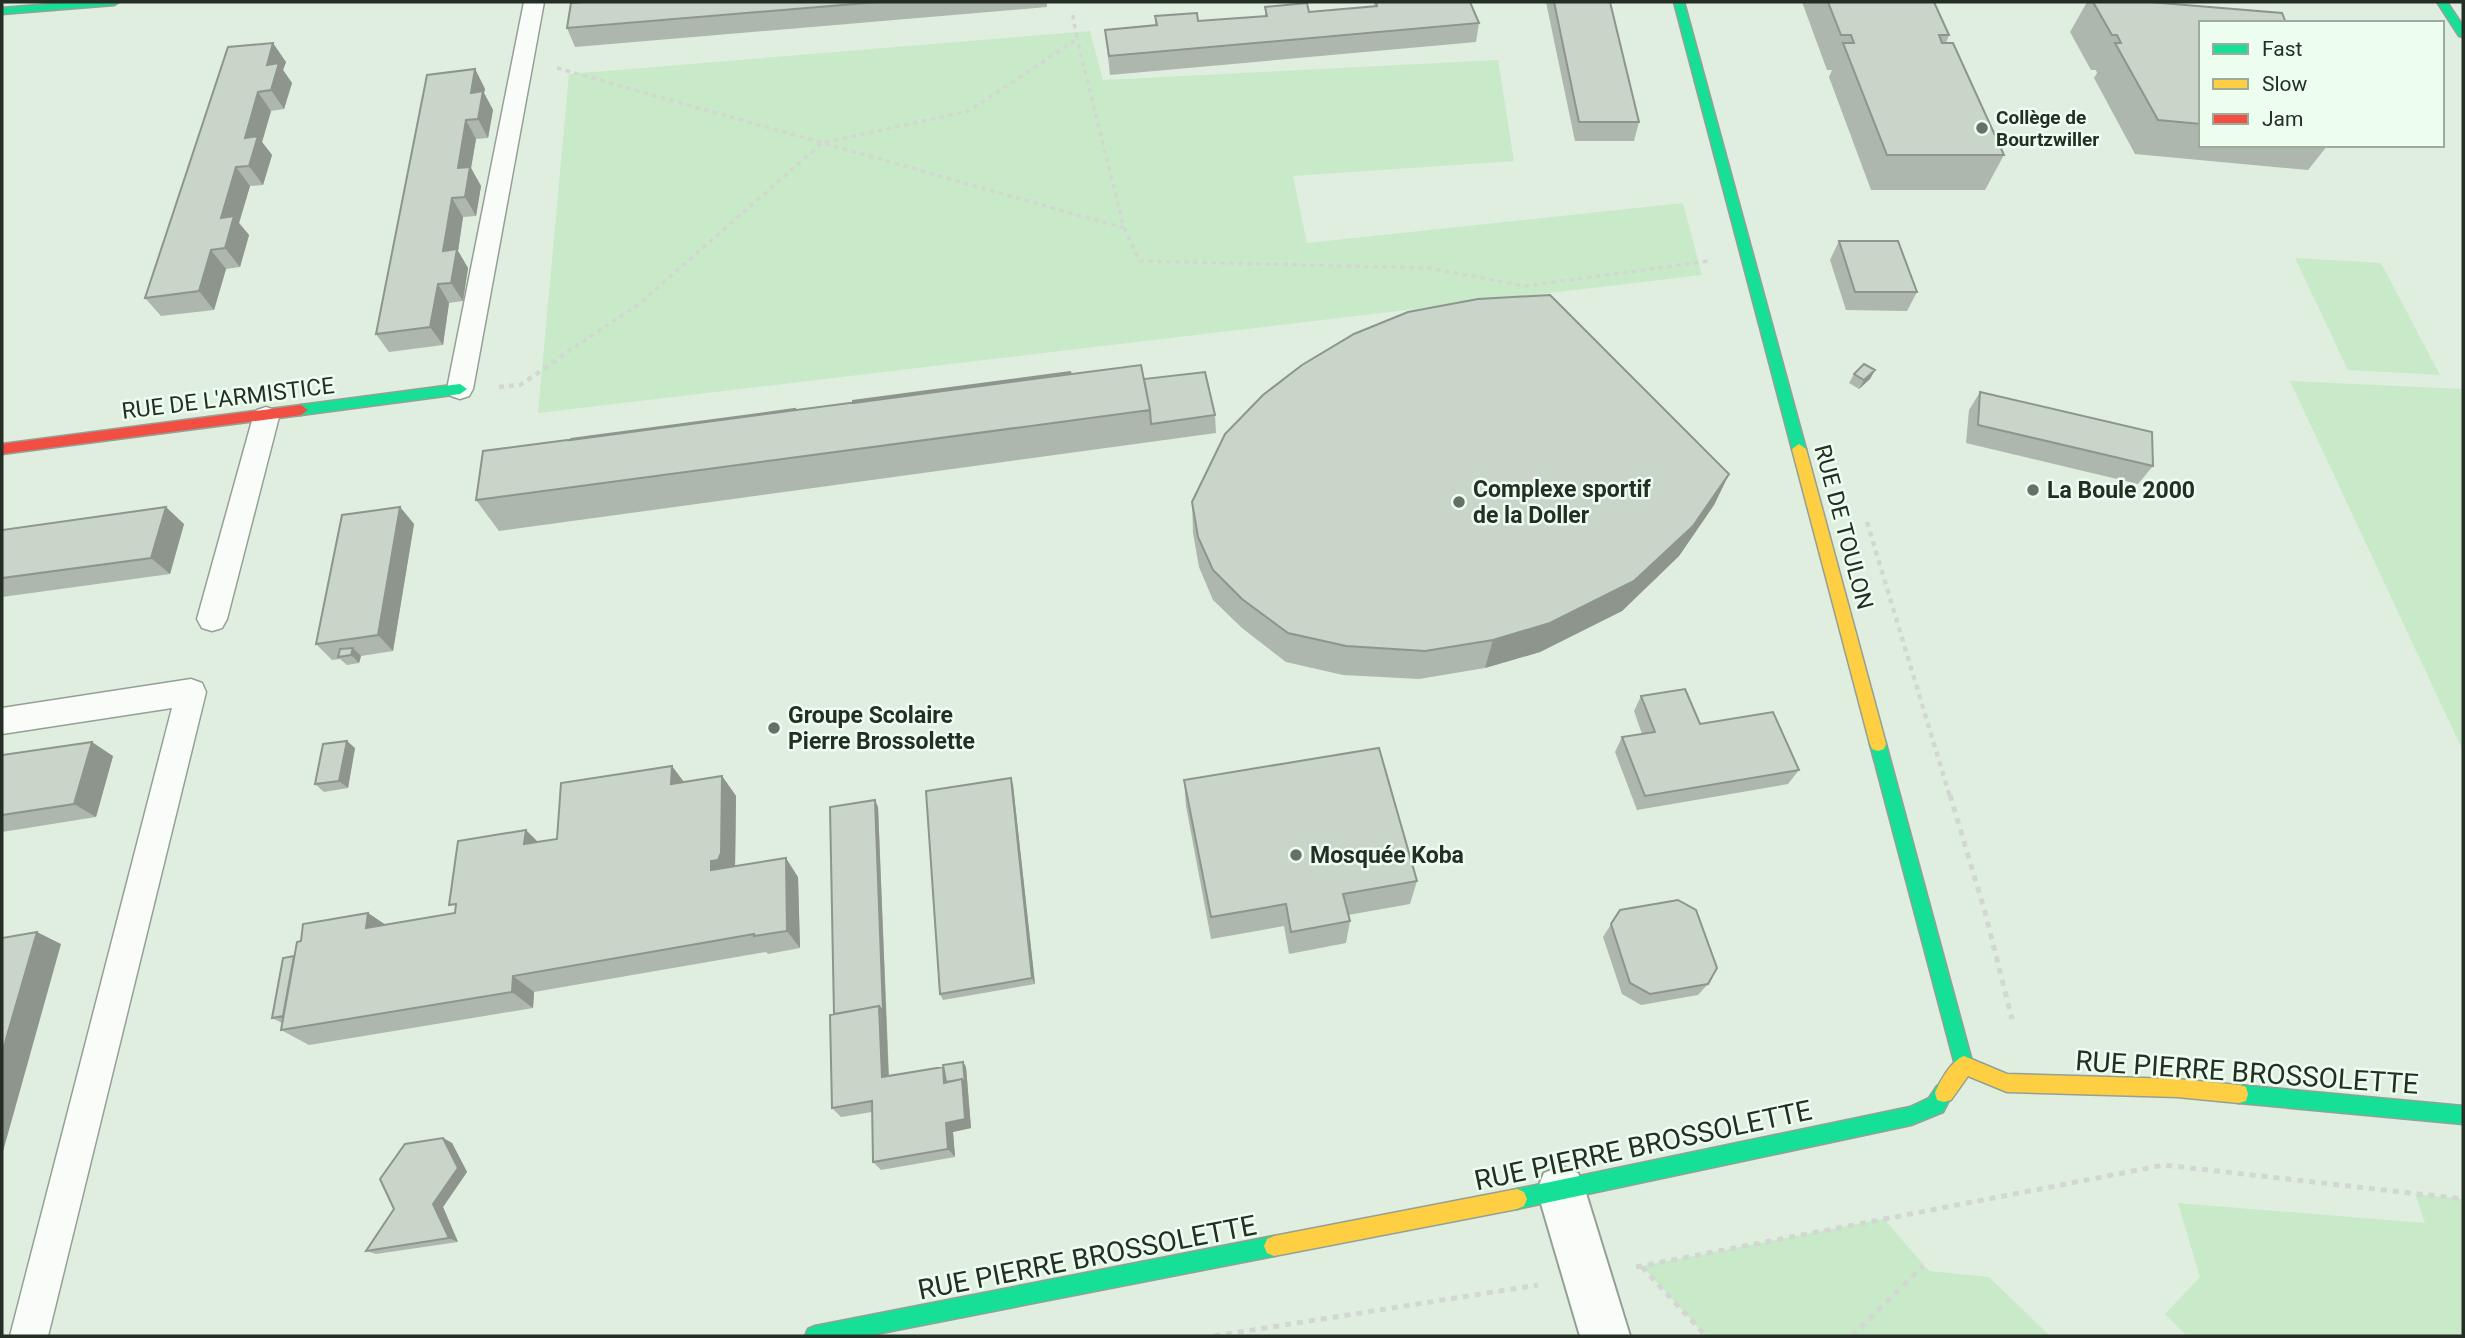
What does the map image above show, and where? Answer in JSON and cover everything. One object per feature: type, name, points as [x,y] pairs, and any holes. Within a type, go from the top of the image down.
[{"type":"main road","points":[[2,11],[114,2]]},
{"type":"main road","name":"RUE DE TOULON","points":[[1679,2],[1964,1065]]},
{"type":"main road","points":[[2442,2],[2463,34]]},
{"type":"main road","name":"RUE DE L'ARMISTICE","points":[[2,449],[266,417],[460,389]]},
{"type":"main road","name":"RUE PIERRE BROSSOLETTE","points":[[815,1336],[963,1323],[1561,1190],[1911,1116],[1936,1105],[1964,1065],[2007,1083],[2177,1088],[2463,1115]]},
{"type":"street","points":[[1561,1190],[1605,1336]]},
{"type":"lane","points":[[460,389],[534,2]]},
{"type":"lane","points":[[212,619],[266,417]]},
{"type":"lane","points":[[2,721],[191,692],[29,1336]]},
{"type":"path","points":[[1072,12],[1124,228],[1140,261],[1428,268],[1525,286],[1747,256]]},
{"type":"path","points":[[460,389],[520,386],[639,304],[822,143],[969,111],[1077,39]]},
{"type":"path","points":[[523,58],[1124,228]]},
{"type":"path","points":[[1864,513],[1985,912],[2012,1019]]},
{"type":"path","points":[[1214,1336],[1587,1277],[2164,1165],[2463,1199]]},
{"type":"path","points":[[1642,1266],[1706,1336]]},
{"type":"path","points":[[1852,1336],[1923,1266]]},
{"type":"green space","points":[[1090,31],[1103,80],[1498,60],[1514,161],[1293,176],[1307,243],[1683,203],[1702,275],[538,413],[569,74]]},
{"type":"green space","points":[[2295,258],[2381,263],[2440,375],[2348,370]]},
{"type":"green space","points":[[2290,381],[2463,389],[2463,751]]},
{"type":"green space","points":[[2415,1194],[2463,1199],[2463,1336],[2187,1336],[2165,1314],[2200,1277],[2178,1203],[2425,1223]]},
{"type":"green space","points":[[1884,1219],[1929,1271],[1989,1277],[2050,1336],[1706,1336],[1642,1266]]},
{"type":"building","points":[[878,2],[567,28],[571,3]]},
{"type":"building","points":[[1376,2],[1470,2],[1479,23],[1109,56],[1105,30],[1157,25],[1155,16],[1197,13],[1198,21],[1267,16],[1265,7],[1307,3],[1309,12],[1377,6]]},
{"type":"building","points":[[1554,2],[1610,2],[1639,122],[1579,122]]},
{"type":"building","points":[[1828,2],[1934,2],[1949,35],[1939,35],[1942,43],[1953,43],[2004,155],[1887,155],[1843,43],[1854,43],[1851,35],[1841,35]]},
{"type":"building","points":[[2093,2],[2149,2],[2282,13],[2285,21],[2199,21],[2199,124],[2158,120],[2115,43],[2121,43],[2117,35],[2112,35]]},
{"type":"building","points":[[273,43],[267,65],[279,63],[271,90],[258,92],[245,138],[258,136],[249,166],[236,167],[221,218],[234,216],[225,248],[211,250],[199,291],[145,298],[228,47]]},
{"type":"building","points":[[475,69],[471,93],[483,91],[478,119],[466,120],[458,168],[470,167],[465,197],[452,198],[443,251],[457,249],[451,283],[438,284],[430,327],[376,334],[427,75]]},
{"type":"building","points":[[1839,241],[1898,241],[1917,292],[1855,292]]},
{"type":"building","name":"Complexe sportif de la Doller","points":[[1550,295],[1729,474],[1693,526],[1634,581],[1550,623],[1493,640],[1425,651],[1346,646],[1288,633],[1242,599],[1213,570],[1198,537],[1192,502],[1225,434],[1263,395],[1302,365],[1354,334],[1408,312],[1478,299]]},
{"type":"building","points":[[1864,364],[1875,370],[1864,380],[1854,374]]},
{"type":"building","points":[[1141,365],[1150,410],[476,500],[483,451]]},
{"type":"building","points":[[1070,372],[1071,374],[853,403],[853,401]]},
{"type":"building","points":[[1205,372],[1215,415],[1151,424],[1144,379]]},
{"type":"building","points":[[1980,392],[2152,432],[2153,466],[1978,425]]},
{"type":"building","points":[[795,410],[570,440],[571,439]]},
{"type":"building","points":[[166,507],[151,558],[2,578],[2,530]]},
{"type":"building","points":[[400,507],[378,635],[316,644],[342,515]]},
{"type":"building","points":[[353,648],[351,655],[338,657],[340,649]]},
{"type":"building","points":[[1685,689],[1700,724],[1773,712],[1799,770],[1645,796],[1622,737],[1655,732],[1641,696]]},
{"type":"building","points":[[347,741],[339,781],[315,784],[323,744]]},
{"type":"building","points":[[92,742],[74,804],[2,815],[2,755]]},
{"type":"building","name":"Mosquée Koba","points":[[1379,748],[1417,881],[1343,894],[1350,921],[1291,932],[1286,904],[1211,917],[1184,780]]},
{"type":"building","points":[[672,766],[671,784],[722,776],[721,853],[718,860],[711,861],[711,870],[786,858],[787,931],[754,934],[513,976],[512,992],[281,1030],[297,942],[301,941],[303,924],[368,913],[366,928],[455,913],[456,904],[449,905],[458,841],[526,830],[524,844],[557,839],[561,783]]},
{"type":"building","points":[[1011,778],[1032,978],[940,994],[926,791]]},
{"type":"building","points":[[875,800],[883,1012],[879,1006],[834,1014],[830,807]]},
{"type":"building","points":[[1678,900],[1696,910],[1717,968],[1708,984],[1650,994],[1630,983],[1611,924],[1620,910]]},
{"type":"building","points":[[37,932],[2,1053],[2,938]]},
{"type":"building","points":[[294,956],[283,1016],[272,1018],[283,958]]},
{"type":"building","points":[[879,1006],[882,1077],[943,1067],[944,1083],[962,1079],[965,1119],[946,1123],[948,1149],[873,1162],[872,1101],[832,1108],[830,1015]]},
{"type":"building","points":[[963,1062],[965,1084],[962,1079],[946,1082],[943,1065]]},
{"type":"building","points":[[443,1138],[458,1168],[433,1204],[449,1238],[366,1251],[394,1209],[380,1179],[405,1144]]},
{"type":"traffic: fast","points":[[2,11],[114,2]]},
{"type":"traffic: fast","points":[[1679,2],[1799,449]]},
{"type":"traffic: fast","points":[[2442,2],[2463,34]]},
{"type":"traffic: fast","points":[[301,410],[460,389]]},
{"type":"traffic: fast","points":[[1878,744],[1964,1065]]},
{"type":"traffic: fast","points":[[1517,1199],[1911,1116],[1936,1105],[1944,1093]]},
{"type":"traffic: fast","points":[[2239,1094],[2463,1115]]},
{"type":"traffic: fast","points":[[815,1336],[1274,1246]]},
{"type":"traffic: slow","points":[[1799,449],[1878,744]]},
{"type":"traffic: slow","points":[[1944,1093],[1964,1065],[2007,1083],[2177,1088],[2239,1094]]},
{"type":"traffic: slow","points":[[1274,1246],[1517,1199]]},
{"type":"traffic: jam","points":[[2,449],[301,410]]},
{"type":"place","name":"Collège de Bourtzwiller","points":[[1982,128]]},
{"type":"place","name":"La Boule 2000","points":[[2033,490]]},
{"type":"place","name":"Complexe sportif de la Doller","points":[[1459,502]]},
{"type":"place","name":"Groupe Scolaire Pierre Brossolette","points":[[774,728]]},
{"type":"place","name":"Mosquée Koba","points":[[1296,855]]}]
